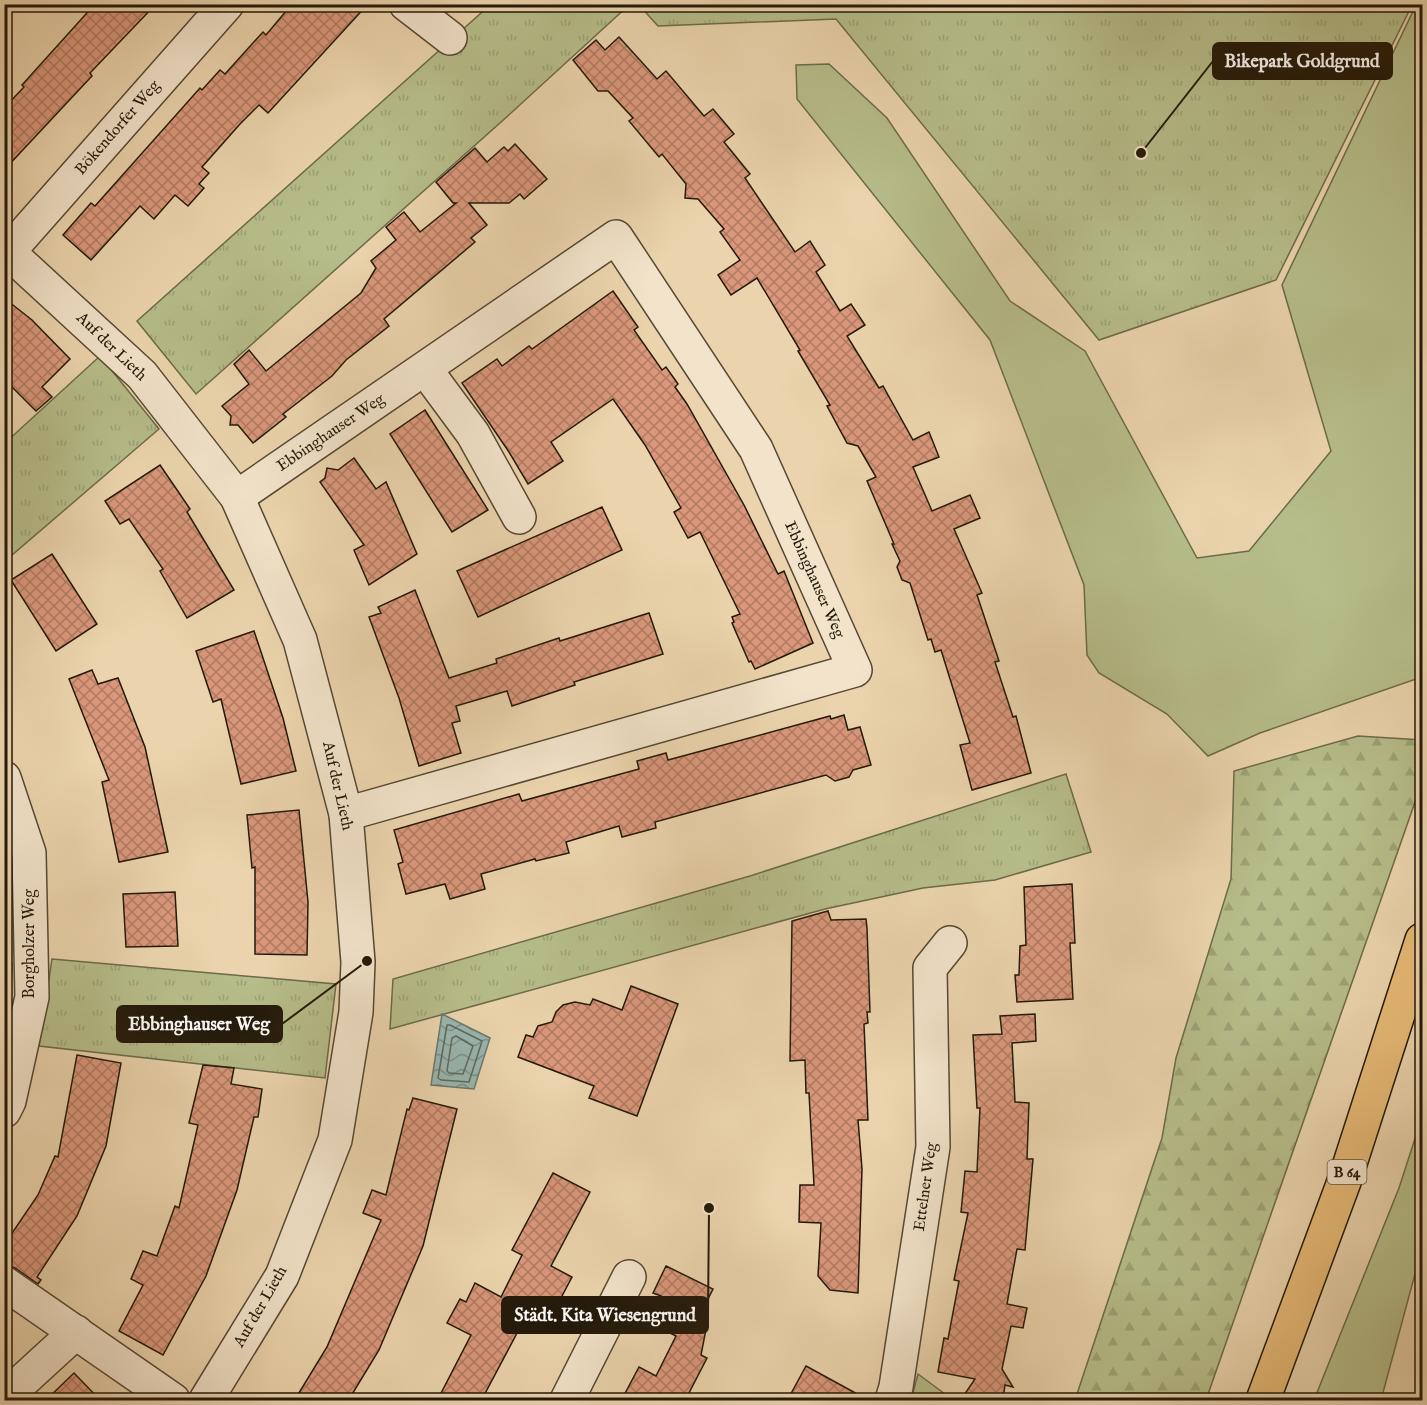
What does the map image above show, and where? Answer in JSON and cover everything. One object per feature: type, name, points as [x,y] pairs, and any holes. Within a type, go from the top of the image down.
[{"type":"highway","name":"B 64","points":[[1263,1401],[1345,1179],[1422,940]]},
{"type":"street","name":"Bökendorfer Weg","points":[[7,249],[227,4]]},
{"type":"street","points":[[406,4],[450,38]]},
{"type":"street","name":"Ebbinghauser Weg","points":[[237,498],[616,237],[756,448],[855,670],[346,814]]},
{"type":"street","name":"Auf der Lieth","points":[[7,249],[142,375],[237,498],[300,640],[346,814],[358,962],[356,1012],[335,1140],[282,1276],[206,1401]]},
{"type":"street","points":[[425,369],[473,434],[519,517]]},
{"type":"street","name":"Borgholzer Weg","points":[[4,778],[29,853],[32,998],[9,1101],[4,1111]]},
{"type":"street","name":"Ettelner Weg","points":[[892,1401],[933,1147],[930,968],[950,942]]},
{"type":"street","points":[[567,1401],[628,1277]]},
{"type":"street","points":[[4,1283],[172,1401]]},
{"type":"street","points":[[4,1398],[76,1332]]},
{"type":"green space","points":[[490,5],[629,5],[196,394],[137,321]]},
{"type":"green space","points":[[639,5],[1412,5],[1276,280],[1099,340],[836,19],[658,26]]},
{"type":"green space","points":[[1416,5],[1422,5],[1422,677],[1260,733],[1208,756],[1167,714],[1099,673],[1087,655],[1084,585],[990,340],[797,99],[796,65],[829,64],[887,118],[1010,301],[1085,351],[1197,558],[1249,551],[1331,451],[1282,285]]},
{"type":"green space","points":[[100,356],[159,429],[5,561],[5,443]]},
{"type":"green space","points":[[1358,736],[1422,740],[1422,782],[1206,1400],[1075,1400],[1162,1138],[1176,1058],[1231,879],[1234,771]]},
{"type":"green space","points":[[1066,774],[1091,852],[995,880],[923,888],[825,909],[390,1029],[393,979],[750,876]]},
{"type":"green space","points":[[52,959],[336,984],[325,1078],[39,1046]]},
{"type":"green space","points":[[4,962],[12,963],[9,1031],[5,1031]]},
{"type":"green space","points":[[1422,1117],[1422,1248],[1381,1400],[1314,1400],[1399,1188]]},
{"type":"green space","points":[[918,1374],[953,1400],[911,1400]]},
{"type":"water","points":[[442,1014],[490,1038],[474,1089],[431,1085]]},
{"type":"building","points":[[95,4],[156,4],[90,73],[92,76],[4,170],[4,108]]},
{"type":"building","points":[[292,4],[368,4],[268,113],[259,105],[240,124],[202,167],[209,173],[199,184],[204,188],[188,206],[175,195],[154,219],[140,206],[91,260],[63,235],[91,203],[95,206],[200,88],[202,90],[220,70],[225,74],[263,32],[266,35]]},
{"type":"building","points":[[619,37],[657,79],[666,71],[704,116],[713,109],[734,134],[724,142],[750,174],[745,178],[795,252],[810,241],[825,265],[816,272],[840,311],[851,304],[865,325],[847,336],[879,388],[883,386],[913,440],[929,432],[939,457],[913,467],[932,511],[970,495],[980,518],[954,529],[982,593],[977,595],[999,661],[995,662],[1013,717],[1016,716],[1031,773],[972,790],[960,745],[970,743],[941,650],[935,652],[931,639],[928,640],[910,583],[902,580],[897,567],[900,561],[867,481],[876,477],[858,446],[847,443],[827,406],[830,405],[798,351],[800,350],[757,278],[731,295],[718,275],[740,260],[720,232],[724,229],[698,199],[685,198],[686,184],[662,154],[659,157],[629,121],[633,118],[608,91],[598,91],[573,60],[596,40],[605,50]]},
{"type":"building","points":[[515,144],[547,179],[524,199],[520,194],[509,203],[469,203],[487,225],[471,238],[475,242],[384,319],[389,326],[346,360],[332,376],[283,414],[286,417],[253,443],[238,425],[230,425],[231,416],[222,406],[249,384],[234,364],[249,350],[266,371],[361,293],[376,268],[371,261],[396,240],[386,227],[404,212],[420,232],[456,203],[453,203],[436,182],[475,148],[487,162],[504,147],[508,151]]},
{"type":"building","points":[[613,291],[638,327],[634,330],[662,370],[666,367],[678,384],[675,387],[744,505],[778,574],[784,571],[813,643],[755,669],[751,661],[749,662],[732,623],[734,622],[732,617],[740,614],[700,532],[688,538],[674,512],[681,508],[645,445],[613,399],[551,442],[563,461],[528,484],[462,383],[497,359],[502,366],[529,346],[532,349]]},
{"type":"building","points":[[4,298],[32,320],[70,359],[42,387],[52,397],[36,411],[4,379]]},
{"type":"building","points":[[425,410],[488,510],[452,532],[390,434]]},
{"type":"building","points":[[354,458],[376,489],[386,482],[417,554],[369,585],[354,550],[364,545],[320,482],[325,478],[327,468],[338,470]]},
{"type":"building","points":[[160,465],[190,509],[187,512],[234,590],[187,618],[160,571],[163,569],[129,519],[120,524],[105,501]]},
{"type":"building","points":[[602,507],[622,550],[478,617],[457,571]]},
{"type":"building","points":[[52,554],[97,624],[56,651],[11,580]]},
{"type":"building","points":[[415,590],[449,678],[497,663],[496,659],[559,638],[560,641],[649,613],[663,654],[574,682],[575,685],[512,706],[507,691],[456,706],[460,721],[452,723],[461,753],[419,766],[399,698],[369,617],[381,613],[378,607]]},
{"type":"building","points":[[254,631],[283,718],[296,771],[241,784],[221,699],[213,702],[196,651]]},
{"type":"building","points":[[92,670],[98,684],[118,678],[145,747],[168,852],[119,862],[102,782],[109,780],[69,679]]},
{"type":"building","points":[[844,715],[848,730],[860,727],[871,765],[853,770],[849,777],[835,781],[826,775],[655,822],[656,828],[622,837],[619,826],[566,842],[569,853],[536,861],[535,859],[481,874],[485,889],[450,899],[445,884],[406,894],[398,864],[403,862],[394,830],[519,794],[522,801],[639,769],[637,761],[666,753],[668,760],[830,716],[831,719]]},
{"type":"building","points":[[299,810],[308,902],[307,955],[255,954],[255,867],[252,868],[247,815]]},
{"type":"building","points":[[1072,884],[1075,943],[1070,943],[1073,999],[1017,1002],[1015,975],[1019,975],[1020,946],[1026,945],[1024,887]]},
{"type":"building","points":[[175,892],[178,946],[126,947],[123,894]]},
{"type":"building","points":[[828,911],[831,920],[866,919],[867,928],[870,1012],[867,1012],[868,1023],[864,1024],[868,1120],[858,1120],[862,1169],[858,1293],[830,1290],[818,1276],[821,1223],[799,1222],[800,1185],[814,1185],[805,1060],[790,1061],[792,921]]},
{"type":"building","points":[[631,986],[678,1004],[637,1116],[589,1098],[594,1086],[518,1057],[526,1035],[533,1037],[538,1026],[552,1022],[556,1012],[563,1005],[575,1002],[590,1005],[593,999],[622,1010]]},
{"type":"building","points":[[1035,1014],[1036,1041],[1012,1043],[1015,1102],[1029,1103],[1027,1159],[1033,1159],[1025,1250],[1017,1249],[1007,1304],[1027,1308],[1023,1328],[1011,1326],[1002,1369],[1013,1387],[1005,1385],[1004,1392],[993,1401],[960,1401],[975,1379],[938,1372],[944,1338],[948,1339],[959,1281],[954,1280],[968,1213],[961,1212],[965,1171],[977,1172],[980,1108],[977,1108],[973,1035],[1002,1034],[1000,1016]]},
{"type":"building","points":[[77,1055],[121,1063],[106,1146],[77,1216],[37,1277],[41,1280],[38,1284],[15,1268],[4,1264],[4,1245],[38,1195],[55,1156],[58,1157]]},
{"type":"building","points":[[203,1065],[234,1068],[231,1084],[262,1089],[258,1117],[254,1117],[237,1190],[206,1276],[163,1355],[119,1331],[143,1285],[131,1279],[143,1251],[157,1256],[175,1206],[179,1208],[198,1125],[189,1123]]},
{"type":"building","points":[[413,1098],[457,1109],[423,1246],[379,1350],[348,1401],[294,1401],[327,1347],[381,1220],[363,1213],[372,1190],[386,1195],[407,1109],[409,1110]]},
{"type":"building","points":[[553,1173],[590,1192],[551,1266],[572,1277],[545,1328],[525,1318],[481,1401],[437,1401],[471,1335],[447,1323],[460,1299],[466,1302],[475,1283],[501,1297],[522,1255],[512,1250]]},
{"type":"building","points":[[666,1266],[713,1289],[700,1315],[708,1319],[701,1355],[707,1358],[689,1393],[703,1401],[621,1401],[639,1367],[656,1376],[676,1336],[648,1322],[661,1296],[653,1293]]},
{"type":"building","points":[[806,1366],[870,1401],[787,1401]]},
{"type":"building","points":[[74,1373],[101,1401],[45,1401]]},
{"type":"place","name":"Bikepark Goldgrund","points":[[1141,153]]},
{"type":"place","name":"Ebbinghauser Weg","points":[[367,961]]},
{"type":"place","name":"Städt. Kita Wiesengrund","points":[[709,1208]]}]
